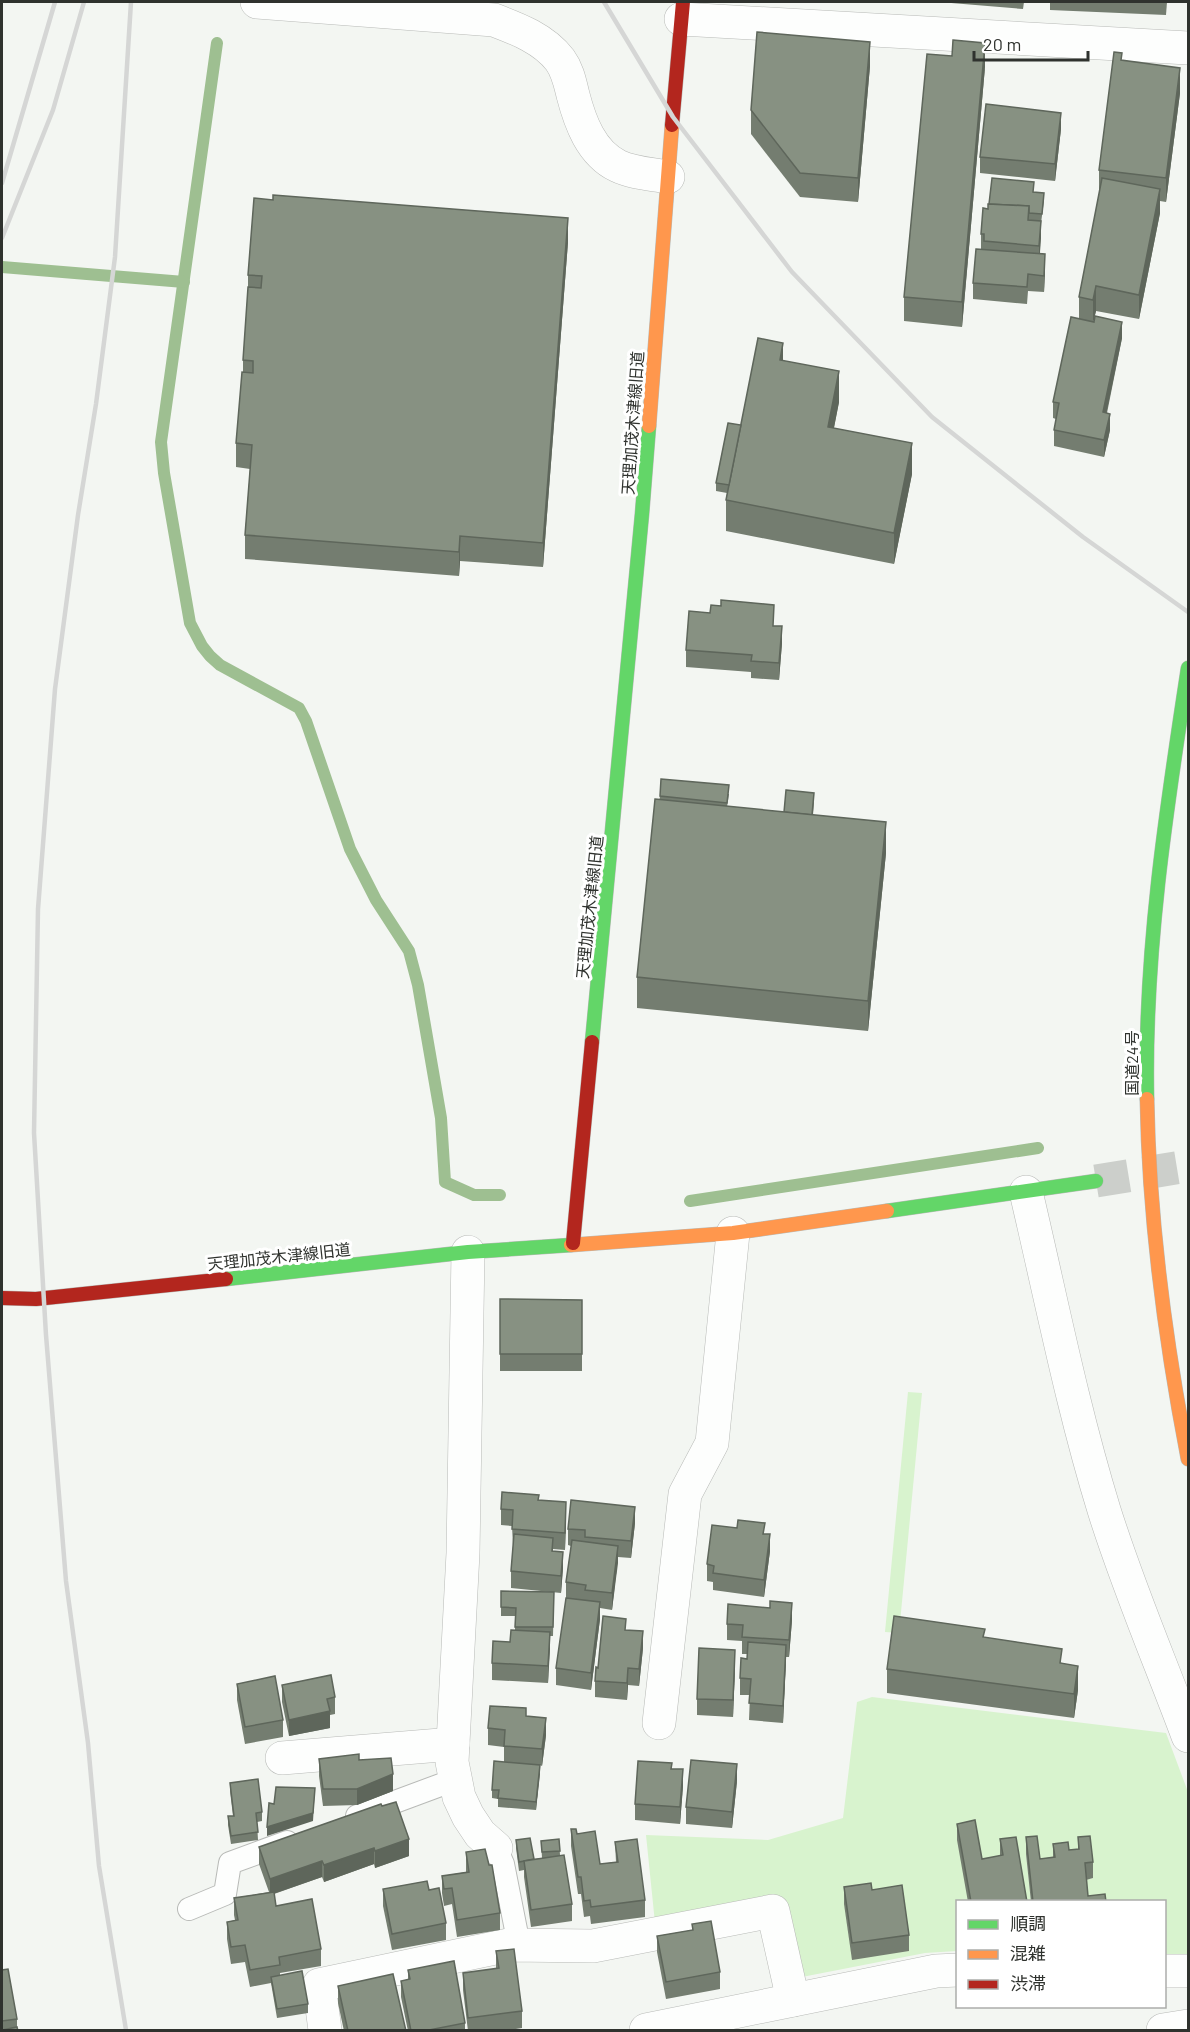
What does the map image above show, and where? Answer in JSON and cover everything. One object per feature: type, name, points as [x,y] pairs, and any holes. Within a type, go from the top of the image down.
[{"type":"main road","name":"天理加茂木津線旧道","points":[[2,1298],[36,1299],[89,1294],[468,1252],[573,1244],[642,514],[682,10]]},
{"type":"main road","name":"国道24号","points":[[1188,668],[1183,740],[1154,927],[1147,1022],[1147,1095],[1153,1236],[1173,1387],[1188,1459]]},
{"type":"main road","points":[[573,1244],[733,1233],[1096,1181]]},
{"type":"street","points":[[257,2],[494,20],[516,28],[535,38],[560,61],[568,75],[587,135],[604,157],[621,168],[668,177]]},
{"type":"street","points":[[682,10],[1188,45]]},
{"type":"street","points":[[1026,1192],[1083,1432],[1104,1510],[1123,1567],[1188,1736]]},
{"type":"street","points":[[659,1723],[685,1494],[712,1443],[733,1233]]},
{"type":"street","points":[[468,1252],[463,1553],[452,1762],[454,1780],[468,1816],[480,1834],[496,1848]]},
{"type":"street","points":[[282,1758],[453,1744]]},
{"type":"street","points":[[325,2031],[319,1985],[509,1944],[593,1946],[773,1911],[793,2000]]},
{"type":"street","points":[[646,2031],[936,1971],[956,1970]]},
{"type":"street","points":[[1166,1971],[1188,1971]]},
{"type":"street","points":[[1162,2031],[1188,2026]]},
{"type":"lane","points":[[342,1821],[454,1780]]},
{"type":"lane","points":[[189,1909],[225,1894],[230,1863],[308,1834]]},
{"type":"lane","points":[[496,1848],[504,1864],[519,1945]]},
{"type":"green space","points":[[908,1392],[922,1393],[899,1633],[885,1632]]},
{"type":"green space","points":[[872,1697],[1166,1733],[1188,1792],[1188,1956],[1166,1956],[1166,1900],[1087,1900],[1085,1880],[1093,1878],[1055,1873],[1026,1854],[1031,1900],[956,1900],[956,1951],[925,1953],[802,1977],[782,1898],[655,1923],[646,1835],[768,1840],[843,1818],[857,1702]]},
{"type":"building","points":[[757,32],[870,42],[858,178],[800,173],[751,110]]},
{"type":"building","points":[[953,40],[985,43],[962,302],[904,297],[927,54],[952,56]]},
{"type":"building","points":[[1114,52],[1122,53],[1121,60],[1180,68],[1166,178],[1099,170]]},
{"type":"building","points":[[986,104],[1061,113],[1055,164],[980,157]]},
{"type":"building","points":[[992,178],[1034,182],[1033,192],[1044,193],[1042,214],[1029,213],[1029,206],[989,204]]},
{"type":"building","points":[[1102,178],[1160,189],[1139,295],[1096,286],[1093,300],[1079,297]]},
{"type":"building","points":[[273,195],[568,218],[543,543],[460,536],[459,552],[245,535],[252,445],[236,443],[242,372],[253,373],[253,361],[243,360],[248,287],[261,288],[262,276],[248,275],[254,198],[273,200]]},
{"type":"building","points":[[988,204],[1029,206],[1028,220],[1041,221],[1039,246],[984,241],[984,234],[981,234],[983,208],[988,209]]},
{"type":"building","points":[[976,249],[1045,254],[1044,276],[1028,274],[1027,287],[973,283]]},
{"type":"building","points":[[1095,316],[1122,322],[1103,412],[1110,414],[1104,440],[1054,430],[1059,403],[1053,402],[1071,317],[1094,322]]},
{"type":"building","points":[[758,338],[783,343],[780,360],[839,371],[828,427],[912,443],[894,533],[726,500]]},
{"type":"building","points":[[728,423],[741,425],[729,485],[716,483]]},
{"type":"building","points":[[721,600],[774,605],[773,626],[782,626],[779,663],[751,661],[752,655],[686,650],[689,611],[710,613],[711,605],[721,606]]},
{"type":"building","points":[[661,779],[729,785],[727,803],[660,796]]},
{"type":"building","points":[[786,790],[814,793],[812,815],[784,812]]},
{"type":"building","points":[[655,799],[886,822],[868,1001],[637,977]]},
{"type":"building","points":[[500,1299],[582,1300],[582,1354],[500,1354]]},
{"type":"building","points":[[502,1492],[539,1495],[538,1500],[566,1502],[565,1533],[512,1529],[513,1510],[501,1509]]},
{"type":"building","points":[[571,1500],[635,1507],[631,1541],[585,1537],[585,1530],[568,1529]]},
{"type":"building","points":[[738,1520],[765,1523],[763,1534],[770,1534],[764,1580],[713,1573],[714,1566],[707,1564],[712,1525],[737,1528]]},
{"type":"building","points":[[514,1534],[553,1538],[552,1551],[563,1552],[561,1576],[511,1571]]},
{"type":"building","points":[[572,1540],[618,1546],[612,1593],[585,1590],[586,1585],[566,1582]]},
{"type":"building","points":[[501,1591],[554,1592],[553,1627],[515,1627],[516,1608],[501,1607]]},
{"type":"building","points":[[566,1598],[600,1602],[591,1673],[556,1668]]},
{"type":"building","points":[[770,1601],[792,1603],[789,1640],[742,1637],[743,1625],[727,1624],[728,1604],[770,1608]]},
{"type":"building","points":[[603,1616],[626,1619],[625,1630],[643,1631],[639,1669],[628,1668],[627,1683],[595,1681]]},
{"type":"building","points":[[894,1616],[985,1629],[983,1637],[1062,1649],[1060,1663],[1078,1666],[1074,1694],[887,1669]]},
{"type":"building","points":[[511,1630],[550,1632],[548,1666],[492,1663],[493,1641],[510,1642]]},
{"type":"building","points":[[748,1642],[786,1645],[783,1706],[749,1703],[751,1679],[740,1678],[741,1658],[747,1659]]},
{"type":"building","points":[[699,1648],[735,1650],[733,1700],[697,1699]]},
{"type":"building","points":[[331,1675],[335,1697],[327,1699],[330,1711],[289,1720],[282,1685]]},
{"type":"building","points":[[275,1676],[283,1720],[245,1727],[237,1684]]},
{"type":"building","points":[[490,1706],[526,1708],[526,1716],[546,1718],[542,1749],[504,1746],[505,1730],[488,1728]]},
{"type":"building","points":[[359,1754],[359,1760],[391,1758],[393,1774],[357,1789],[323,1789],[319,1759]]},
{"type":"building","points":[[691,1760],[737,1764],[732,1812],[686,1807]]},
{"type":"building","points":[[494,1761],[540,1765],[536,1802],[498,1798],[499,1790],[492,1790]]},
{"type":"building","points":[[638,1761],[672,1763],[671,1769],[683,1769],[680,1807],[635,1804]]},
{"type":"building","points":[[258,1779],[262,1812],[256,1813],[258,1832],[231,1836],[228,1816],[234,1816],[230,1783]]},
{"type":"building","points":[[276,1787],[315,1788],[313,1813],[267,1827],[269,1803],[274,1804]]},
{"type":"building","points":[[396,1802],[409,1839],[324,1865],[322,1861],[270,1879],[259,1847],[381,1804],[382,1806]]},
{"type":"building","points":[[975,1820],[982,1859],[1003,1855],[1000,1839],[1016,1837],[1027,1900],[971,1900],[957,1824]]},
{"type":"building","points":[[571,1829],[576,1829],[577,1834],[595,1831],[600,1864],[618,1862],[615,1842],[637,1839],[645,1900],[591,1907],[590,1900],[584,1901]]},
{"type":"building","points":[[1037,1836],[1040,1859],[1055,1857],[1053,1844],[1068,1842],[1069,1850],[1079,1849],[1078,1837],[1090,1836],[1093,1862],[1085,1863],[1088,1896],[1105,1894],[1106,1900],[1033,1900],[1026,1837]]},
{"type":"building","points":[[530,1838],[534,1859],[519,1862],[516,1840]]},
{"type":"building","points":[[559,1839],[560,1851],[542,1852],[541,1841]]},
{"type":"building","points":[[485,1849],[489,1865],[492,1865],[500,1913],[457,1920],[452,1888],[444,1889],[442,1876],[469,1872],[466,1852]]},
{"type":"building","points":[[564,1855],[572,1904],[531,1910],[524,1861]]},
{"type":"building","points":[[427,1881],[429,1890],[439,1888],[446,1923],[392,1934],[383,1889]]},
{"type":"building","points":[[871,1883],[872,1890],[902,1885],[909,1935],[852,1943],[844,1887]]},
{"type":"building","points":[[274,1892],[276,1906],[312,1899],[321,1949],[279,1957],[280,1965],[250,1970],[245,1945],[231,1947],[227,1922],[238,1920],[234,1898]]},
{"type":"building","points":[[711,1921],[720,1972],[666,1982],[657,1936],[693,1930],[692,1924]]},
{"type":"building","points":[[514,1949],[522,2011],[468,2018],[463,1973],[499,1968],[496,1951]]},
{"type":"building","points":[[454,1961],[465,2023],[424,2031],[411,2031],[401,1981],[410,1979],[408,1970]]},
{"type":"building","points":[[8,1969],[17,2019],[2,2021],[2,1970]]},
{"type":"building","points":[[302,1971],[308,2004],[277,2009],[271,1977]]},
{"type":"building","points":[[393,1974],[406,2031],[348,2031],[338,1986]]},
{"type":"building","points":[[17,2027],[18,2031],[2,2031],[2,2030]]},
{"type":"waterway","points":[[217,43],[161,442],[164,473],[190,623],[202,646],[220,665],[299,708],[306,721],[350,849],[376,900],[409,951],[418,985],[441,1118],[445,1182],[474,1195],[500,1195]]},
{"type":"waterway","points":[[2,267],[184,282]]},
{"type":"waterway","points":[[690,1201],[1038,1148]]},
{"type":"tunnel","points":[[1096,1181],[1188,1166]]},
{"type":"railway","points":[[2,183],[55,2]]},
{"type":"railway","points":[[2,238],[53,110],[84,2]]},
{"type":"railway","points":[[126,2030],[99,1866],[88,1743],[66,1581],[46,1335],[34,1133],[38,909],[55,689],[115,257],[131,2]]},
{"type":"railway","points":[[604,2],[673,117],[792,272],[932,417],[1083,537],[1188,612]]},
{"type":"traffic: fast","points":[[592,1042],[649,426]]},
{"type":"traffic: fast","points":[[1147,1099],[1149,991],[1158,883],[1188,668]]},
{"type":"traffic: fast","points":[[887,1211],[1096,1181]]},
{"type":"traffic: fast","points":[[226,1279],[468,1252],[571,1245]]},
{"type":"traffic: slow","points":[[649,426],[672,125]]},
{"type":"traffic: slow","points":[[1147,1099],[1151,1190],[1165,1325],[1188,1459]]},
{"type":"traffic: slow","points":[[571,1245],[733,1233],[887,1211]]},
{"type":"traffic: jam","points":[[672,125],[683,2]]},
{"type":"traffic: jam","points":[[573,1243],[592,1042]]},
{"type":"traffic: jam","points":[[2,1298],[36,1299],[226,1279]]}]
